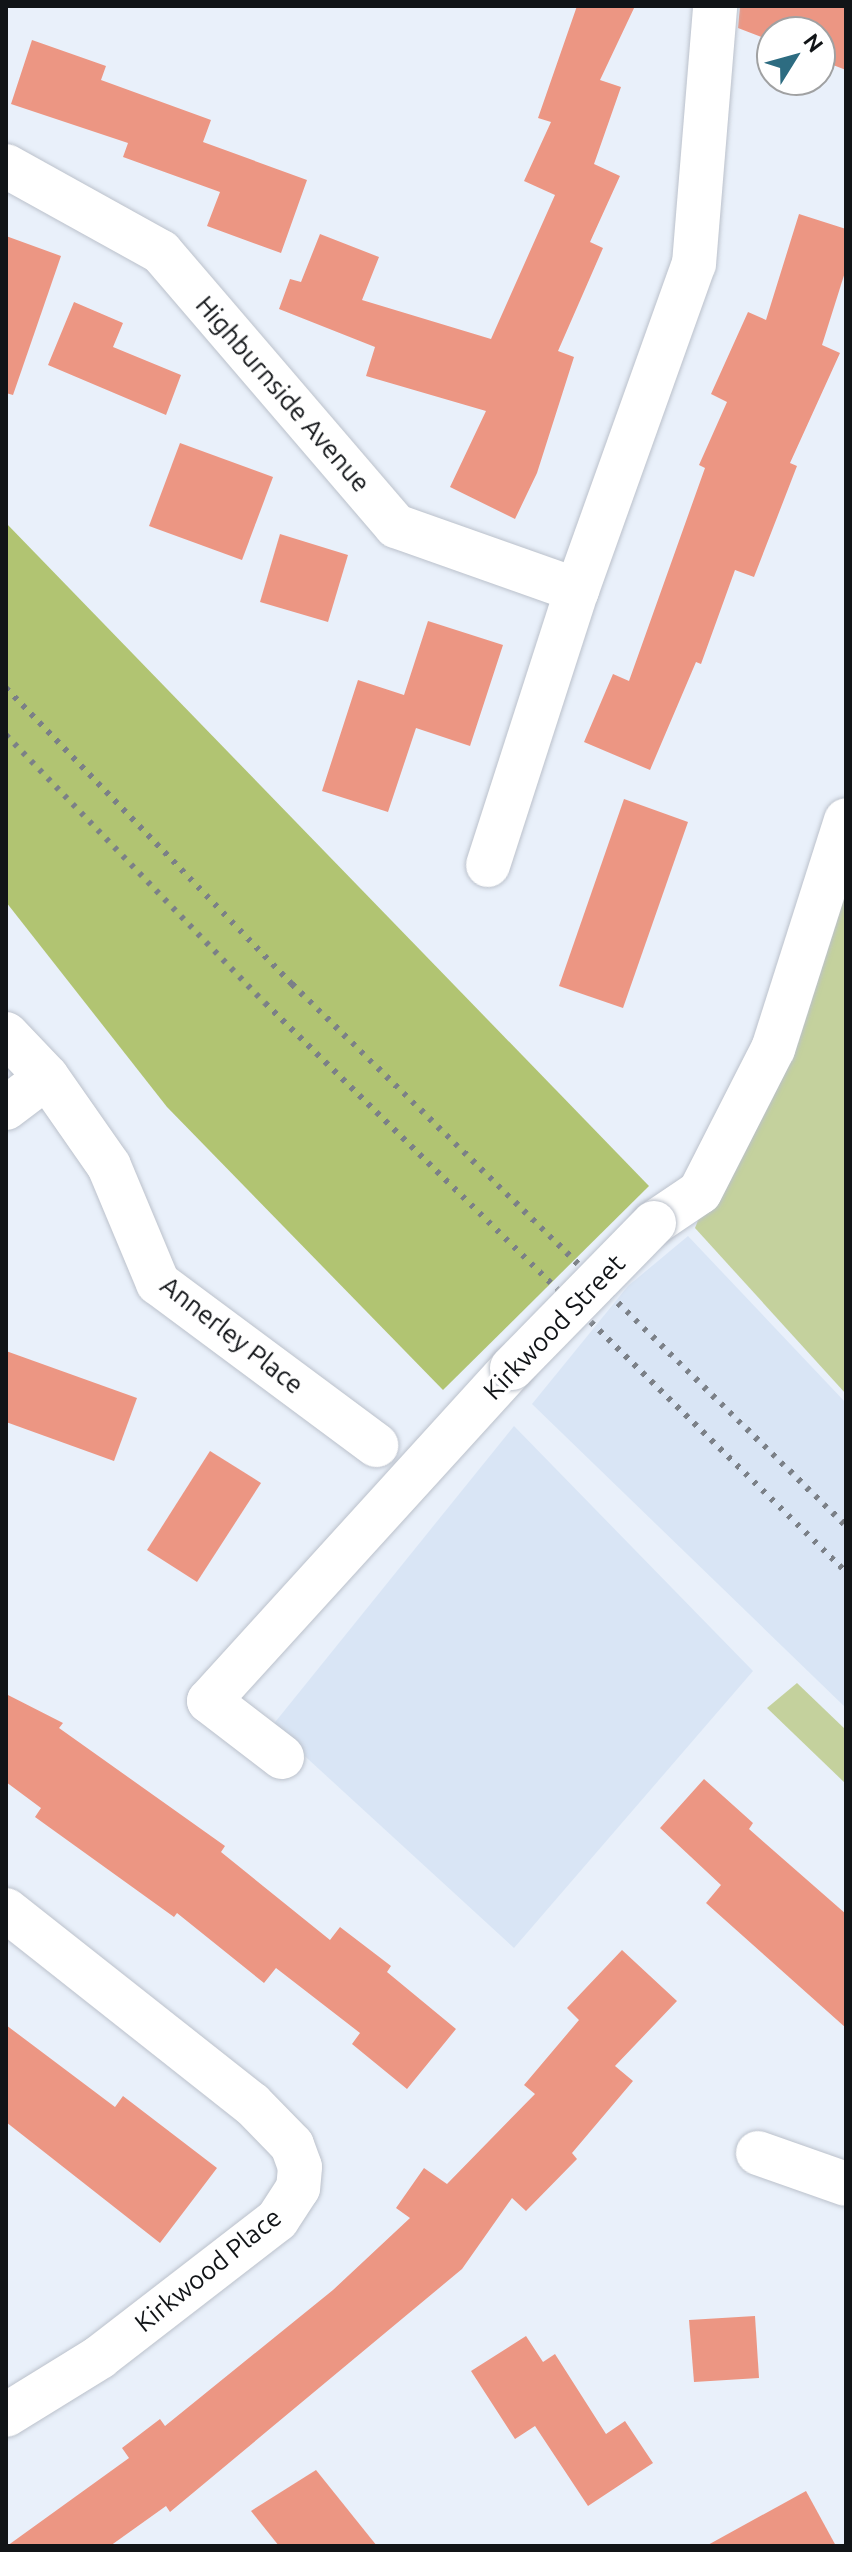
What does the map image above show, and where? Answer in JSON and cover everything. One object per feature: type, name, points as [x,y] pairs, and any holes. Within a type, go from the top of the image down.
[{"type":"street","points":[[488,865],[577,590],[694,264],[715,6]]},
{"type":"street","name":"Highburnside Avenue","points":[[6,166],[161,252],[396,526],[577,590]]},
{"type":"street","name":"Kirkwood Street","points":[[282,1757],[209,1701],[512,1368],[654,1223],[700,1192],[773,1049],[846,820]]},
{"type":"street","name":"Annerley Place","points":[[6,1034],[47,1077],[109,1166],[158,1283],[376,1445]]},
{"type":"street","points":[[6,1108],[47,1077]]},
{"type":"street","name":"Kirkwood Place","points":[[6,1910],[252,2104],[292,2145],[300,2167],[298,2188],[277,2220],[100,2357],[6,2415]]},
{"type":"street","points":[[758,2153],[846,2184]]},
{"type":"shaded area","points":[[688,1236],[846,1403],[846,1708],[532,1404],[628,1286]]},
{"type":"shaded area","points":[[514,1426],[753,1671],[514,1948],[272,1726]]},
{"type":"green space","points":[[6,523],[649,1186],[443,1390],[167,1107],[6,902]]},
{"type":"green space","points":[[846,840],[846,1394],[695,1228]]},
{"type":"green space","points":[[797,1683],[846,1730],[846,1784],[767,1708]]},
{"type":"building","points":[[577,6],[635,6],[600,80],[621,87],[594,164],[620,176],[590,242],[603,248],[558,351],[574,357],[537,473],[515,519],[450,487],[486,411],[366,376],[375,347],[279,309],[290,279],[301,282],[320,234],[379,257],[362,300],[491,339],[555,195],[524,181],[551,122],[538,118]]},
{"type":"building","points":[[740,6],[846,6],[846,70],[836,66],[836,16],[756,16],[756,35],[738,28]]},
{"type":"building","points":[[32,40],[106,66],[101,80],[211,120],[203,142],[307,180],[281,253],[207,226],[220,192],[123,157],[128,143],[11,104]]},
{"type":"building","points":[[799,214],[846,229],[846,269],[822,345],[840,353],[790,463],[797,466],[754,577],[735,570],[701,664],[696,662],[650,770],[584,742],[613,674],[629,681],[705,468],[699,465],[727,402],[711,394],[748,312],[766,320]]},
{"type":"building","points":[[6,236],[61,256],[13,395],[6,393]]},
{"type":"building","points":[[74,302],[123,323],[113,347],[181,375],[166,415],[48,365]]},
{"type":"building","points":[[180,443],[273,477],[242,560],[149,526]]},
{"type":"building","points":[[280,534],[348,555],[328,622],[260,602]]},
{"type":"building","points":[[428,621],[503,645],[470,746],[416,728],[388,812],[322,791],[358,680],[404,695]]},
{"type":"building","points":[[624,799],[688,822],[623,1008],[559,986]]},
{"type":"building","points":[[6,1351],[137,1398],[114,1461],[6,1422]]},
{"type":"building","points":[[210,1451],[261,1483],[197,1582],[147,1550]]},
{"type":"building","points":[[6,1694],[63,1723],[59,1728],[225,1846],[221,1852],[330,1940],[340,1927],[391,1966],[387,1972],[456,2029],[407,2089],[352,2044],[360,2033],[276,1968],[264,1983],[177,1913],[174,1917],[35,1817],[41,1808],[6,1782]]},
{"type":"building","points":[[704,1779],[753,1823],[749,1829],[846,1914],[846,2028],[706,1903],[721,1885],[660,1828]]},
{"type":"building","points":[[622,1950],[677,2001],[615,2066],[633,2081],[572,2153],[577,2159],[526,2211],[512,2198],[462,2269],[170,2512],[166,2506],[110,2546],[7,2546],[129,2458],[122,2448],[160,2419],[165,2426],[333,2290],[410,2218],[396,2208],[424,2168],[447,2184],[535,2094],[524,2085],[579,2020],[567,2008]]},
{"type":"building","points":[[6,2025],[115,2107],[123,2096],[217,2168],[160,2243],[6,2122]]},
{"type":"building","points":[[755,2316],[759,2378],[694,2382],[689,2320]]},
{"type":"building","points":[[526,2336],[543,2362],[555,2354],[606,2434],[625,2421],[653,2463],[588,2506],[535,2426],[515,2439],[471,2371]]},
{"type":"building","points":[[316,2470],[377,2546],[279,2546],[251,2511]]},
{"type":"building","points":[[806,2491],[836,2546],[706,2546]]},
{"type":"railway","points":[[6,688],[292,984],[846,1526]]},
{"type":"railway","points":[[6,735],[265,1003],[846,1572]]}]
